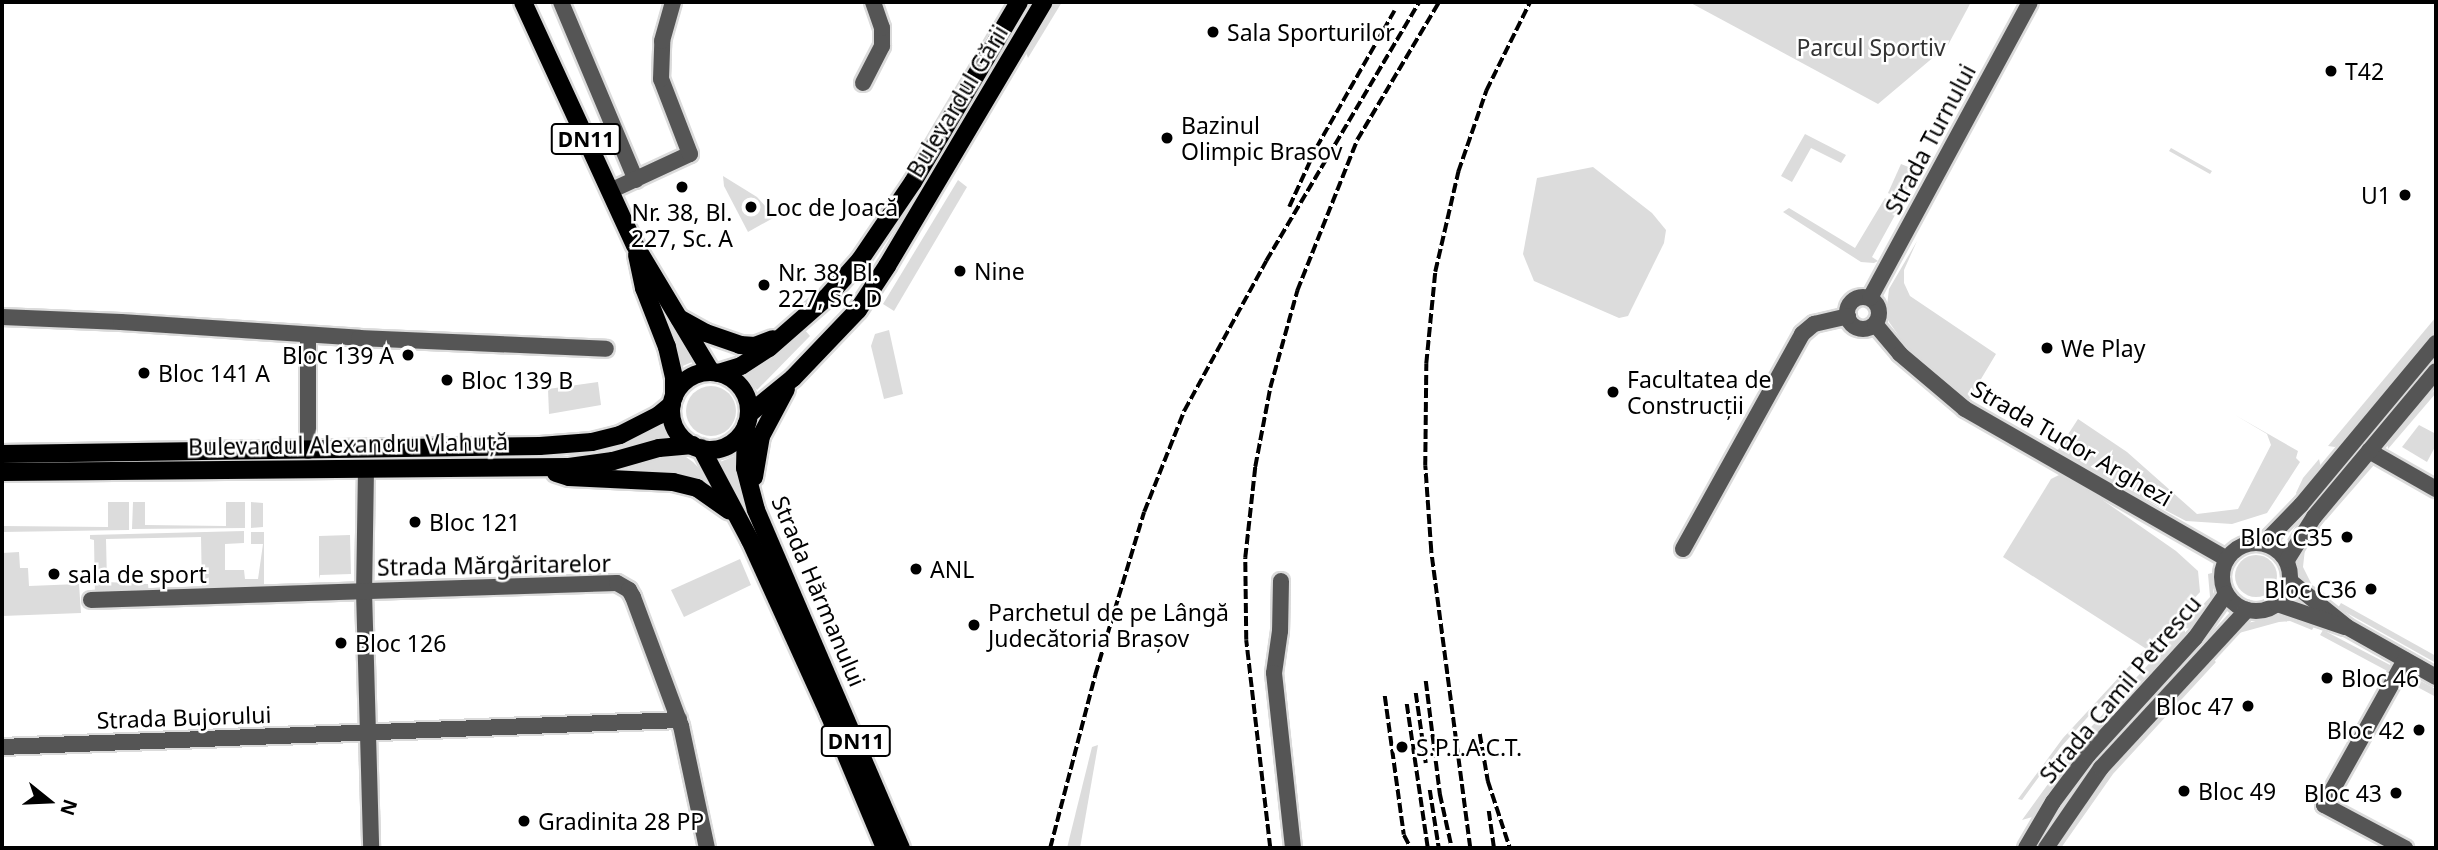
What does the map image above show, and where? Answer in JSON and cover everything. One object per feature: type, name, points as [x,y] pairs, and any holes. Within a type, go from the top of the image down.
[{"type":"main road","name":"DN11","points":[[523,2],[635,245],[676,316],[714,372]]},
{"type":"main road","name":"Bulevardul Gării","points":[[714,372],[754,359],[827,297],[884,226],[1019,2]]},
{"type":"main road","name":"Bulevardul Gării","points":[[748,419],[793,378],[858,310],[1044,2]]},
{"type":"main road","name":"DN11","points":[[635,245],[644,288],[667,347],[674,377],[673,401]]},
{"type":"main road","points":[[676,316],[706,333],[740,345],[755,346],[786,334]]},
{"type":"main road","points":[[714,372],[739,385],[747,400],[748,419],[733,442],[712,449],[697,447],[676,428],[673,401],[691,377],[714,372]]},
{"type":"main road","points":[[752,494],[761,436],[793,378]]},
{"type":"main road","name":"Bulevardul Alexandru Vlahuță","points":[[2,454],[308,451],[540,446],[592,442],[620,435],[659,415],[673,401]]},
{"type":"main road","name":"Strada Hărmanului","points":[[748,419],[745,467],[764,534],[901,848]]},
{"type":"main road","name":"Bulevardul Alexandru Vlahuță","points":[[2,472],[539,467],[613,461],[659,448],[697,447]]},
{"type":"main road","name":"Strada Hărmanului","points":[[697,447],[743,525],[829,714],[884,848]]},
{"type":"main road","points":[[539,467],[569,477],[665,482],[697,488],[722,502],[743,525]]},
{"type":"street","points":[[561,2],[636,180]]},
{"type":"street","points":[[610,191],[690,154],[661,79],[662,41],[673,2]]},
{"type":"street","points":[[863,83],[882,46],[882,28],[873,2]]},
{"type":"street","name":"Strada Turnului","points":[[1870,298],[2030,2]]},
{"type":"street","points":[[1860,298],[1870,298],[1879,310],[1875,324],[1865,329],[1857,328],[1848,316],[1852,302],[1860,298]]},
{"type":"street","points":[[1682,549],[1802,334],[1814,324],[1848,316]]},
{"type":"street","points":[[2,317],[606,349]]},
{"type":"street","name":"Strada Tudor Arghezi","points":[[1875,324],[1900,354],[1965,409],[2227,559]]},
{"type":"street","points":[[308,335],[308,451]]},
{"type":"street","points":[[2264,543],[2310,494],[2436,342]]},
{"type":"street","points":[[2287,561],[2302,533],[2436,371]]},
{"type":"street","points":[[2369,452],[2436,489]]},
{"type":"street","name":"Strada Mărgăritarelor","points":[[366,469],[364,591],[368,733]]},
{"type":"street","points":[[2227,559],[2245,544],[2264,543],[2273,547],[2287,561],[2290,581],[2287,592],[2277,604],[2266,610],[2247,610]]},
{"type":"street","name":"Strada Camil Petrescu","points":[[2046,848],[2101,768],[2247,610],[2226,594],[2221,574],[2227,559]]},
{"type":"street","points":[[1281,581],[1280,631],[1274,673],[1293,848]]},
{"type":"street","points":[[2290,581],[2347,627],[2436,677]]},
{"type":"street","name":"Strada Mărgăritarelor","points":[[91,600],[611,582],[624,586],[633,597],[679,720]]},
{"type":"street","name":"Strada Camil Petrescu","points":[[2026,848],[2081,763],[2195,638],[2219,609],[2226,594]]},
{"type":"street","points":[[2277,604],[2347,627]]},
{"type":"street","points":[[2405,660],[2324,805],[2405,848]]},
{"type":"street","points":[[679,720],[707,848]]},
{"type":"street","name":"Strada Bujorului","points":[[2,747],[679,720]]},
{"type":"street","points":[[368,733],[371,848]]},
{"type":"green space","points":[[1054,2],[1062,2],[1028,58],[1025,50]]},
{"type":"green space","name":"Parcul Sportiv","points":[[1689,2],[1971,2],[1948,45],[1878,104]]},
{"type":"green space","points":[[1805,134],[1846,155],[1841,163],[1811,148],[1792,182],[1781,176]]},
{"type":"green space","points":[[2171,148],[2212,171],[2210,174],[2169,151]]},
{"type":"green space","points":[[1901,164],[1916,170],[1902,201],[1888,193]]},
{"type":"green space","points":[[1593,167],[1652,213],[1666,230],[1664,243],[1628,316],[1619,318],[1534,281],[1523,254],[1537,178]]},
{"type":"green space","name":"Loc de Joacă","points":[[723,176],[757,197],[775,217],[748,232],[724,186]]},
{"type":"green space","points":[[958,180],[967,187],[894,311],[883,304]]},
{"type":"green space","points":[[1885,198],[1900,206],[1872,257],[1878,261],[1874,263],[1861,262],[1783,212],[1789,208],[1855,248]]},
{"type":"green space","points":[[1917,241],[1904,270],[1904,283],[1910,296],[1996,354],[1969,399],[1906,346],[1886,314],[1889,289]]},
{"type":"green space","points":[[662,310],[692,362],[678,368],[675,351]]},
{"type":"green space","points":[[2436,317],[2436,330],[2341,444],[2328,446]]},
{"type":"green space","points":[[804,329],[810,336],[757,390],[743,373]]},
{"type":"green space","points":[[889,330],[903,394],[884,399],[871,346],[875,334]]},
{"type":"green space","points":[[2436,355],[2436,364],[2314,508],[2309,506]]},
{"type":"green space","points":[[598,382],[601,405],[549,414],[548,389]]},
{"type":"green space","points":[[711,386],[729,393],[736,411],[729,429],[711,436],[693,429],[686,411],[693,393]]},
{"type":"green space","points":[[2436,389],[2436,393],[2388,449],[2387,441],[2415,408]]},
{"type":"green space","points":[[2235,415],[2298,451],[2296,458],[2300,462],[2267,513],[2232,524],[2186,521],[2056,453],[2078,419],[2127,452],[2197,514],[2238,509],[2271,445],[2267,434]]},
{"type":"green space","points":[[661,422],[666,436],[593,456],[593,452],[628,442]]},
{"type":"green space","points":[[2419,425],[2436,434],[2436,445],[2427,462],[2402,447]]},
{"type":"green space","points":[[734,456],[735,468],[752,528],[718,463]]},
{"type":"green space","points":[[666,457],[686,457],[706,475],[711,486],[688,476],[625,472],[631,467]]},
{"type":"green space","points":[[2319,459],[2321,468],[2298,496],[2296,493],[2303,478]]},
{"type":"green space","points":[[2374,465],[2326,520],[2322,516],[2364,466]]},
{"type":"green space","points":[[2059,475],[2071,478],[2176,551],[2198,571],[2200,592],[2148,650],[2003,557],[2051,479]]},
{"type":"green space","points":[[108,502],[129,502],[129,530],[2,532],[2,526],[108,527]]},
{"type":"green space","points":[[133,502],[145,502],[145,525],[226,526],[226,502],[245,502],[245,528],[132,529]]},
{"type":"green space","points":[[251,502],[263,503],[263,527],[251,528]]},
{"type":"green space","points":[[2316,525],[2320,528],[2305,549],[2303,567],[2312,585],[2332,598],[2329,603],[2300,580],[2296,570],[2296,559]]},
{"type":"green space","points":[[244,531],[244,543],[225,544],[225,570],[244,570],[245,579],[258,579],[263,544],[251,544],[251,532],[264,532],[264,588],[202,590],[201,537],[106,539],[107,582],[148,584],[149,595],[95,597],[94,540],[90,539],[90,535]]},
{"type":"green space","points":[[350,535],[351,574],[320,575],[319,579],[319,536]]},
{"type":"green space","points":[[19,552],[20,568],[28,568],[29,586],[79,584],[81,613],[2,616],[2,553]]},
{"type":"green space","points":[[2256,555],[2271,561],[2277,576],[2271,591],[2256,597],[2241,591],[2235,576],[2241,561]]},
{"type":"green space","points":[[740,559],[751,585],[684,617],[671,590]]},
{"type":"green space","points":[[2212,573],[2214,600],[2194,629],[2183,628],[2188,637],[2115,705],[2104,726],[2036,816],[2022,820],[2082,737],[2210,597],[2208,574]]},
{"type":"green space","points":[[2341,603],[2436,656],[2436,663],[2338,608]]},
{"type":"green space","points":[[2283,614],[2315,625],[2312,630],[2290,621],[2279,622],[2239,633],[2220,654],[2215,650],[2244,624]]},
{"type":"green space","points":[[2323,630],[2436,689],[2436,697],[2320,635]]},
{"type":"green space","points":[[2198,645],[2202,648],[2100,759],[2049,828],[2038,848],[2032,848],[2074,782]]},
{"type":"green space","points":[[2144,650],[2146,652],[2060,748],[2022,800],[2018,799],[2063,738]]},
{"type":"green space","points":[[2211,658],[2216,662],[2113,774],[2061,848],[2054,848],[2108,771]]},
{"type":"green space","points":[[1098,745],[1080,848],[1067,848],[1092,747]]},
{"type":"railway","points":[[1050,848],[1095,675],[1144,512],[1184,411],[1266,261],[1419,2]]},
{"type":"railway","points":[[1270,848],[1246,640],[1245,558],[1255,467],[1270,388],[1297,291],[1357,140],[1439,2]]},
{"type":"railway","points":[[1470,848],[1431,551],[1425,466],[1426,364],[1435,272],[1458,172],[1486,91],[1530,2]]},
{"type":"railway","points":[[1289,207],[1316,148],[1394,11]]},
{"type":"railway","points":[[1426,681],[1440,794],[1452,848]]},
{"type":"railway","points":[[1416,693],[1426,763]]},
{"type":"railway","points":[[1385,696],[1404,835],[1411,848]]},
{"type":"railway","points":[[1407,704],[1428,848]]},
{"type":"railway","points":[[1480,734],[1488,781],[1510,848]]},
{"type":"railway","points":[[1430,790],[1439,848]]},
{"type":"railway","points":[[1489,811],[1494,848]]},
{"type":"place","name":"Sala Sporturilor","points":[[1213,32]]},
{"type":"place","name":"T42","points":[[2331,71]]},
{"type":"place","name":"Bazinul Olimpic Brasov","points":[[1167,138]]},
{"type":"place","name":"Nr. 38, Bl. 227, Sc. A","points":[[682,187]]},
{"type":"place","name":"U1","points":[[2405,195]]},
{"type":"place","name":"Loc de Joacă","points":[[751,207]]},
{"type":"place","name":"Nine","points":[[960,271]]},
{"type":"place","name":"Nr. 38, Bl. 227, Sc. D","points":[[764,285]]},
{"type":"place","name":"We Play","points":[[2047,348]]},
{"type":"place","name":"Bloc 139 A","points":[[408,355]]},
{"type":"place","name":"Bloc 141 A","points":[[144,373]]},
{"type":"place","name":"Bloc 139 B","points":[[447,380]]},
{"type":"place","name":"Facultatea de Construcții","points":[[1613,392]]},
{"type":"place","name":"Bloc 121","points":[[415,522]]},
{"type":"place","name":"Bloc C35","points":[[2347,537]]},
{"type":"place","name":"ANL","points":[[916,569]]},
{"type":"place","name":"sala de sport","points":[[54,574]]},
{"type":"place","name":"Bloc C36","points":[[2371,589]]},
{"type":"place","name":"Parchetul de pe Lângă Judecătoria Brașov","points":[[974,625]]},
{"type":"place","name":"Bloc 126","points":[[341,643]]},
{"type":"place","name":"Bloc 46","points":[[2327,678]]},
{"type":"place","name":"Bloc 47","points":[[2248,706]]},
{"type":"place","name":"Bloc 42","points":[[2419,730]]},
{"type":"place","name":"S.P.I.A.C.T.","points":[[1402,747]]},
{"type":"place","name":"Bloc 49","points":[[2184,791]]},
{"type":"place","name":"Bloc 43","points":[[2396,793]]},
{"type":"place","name":"Gradinita 28 PP","points":[[524,821]]}]
